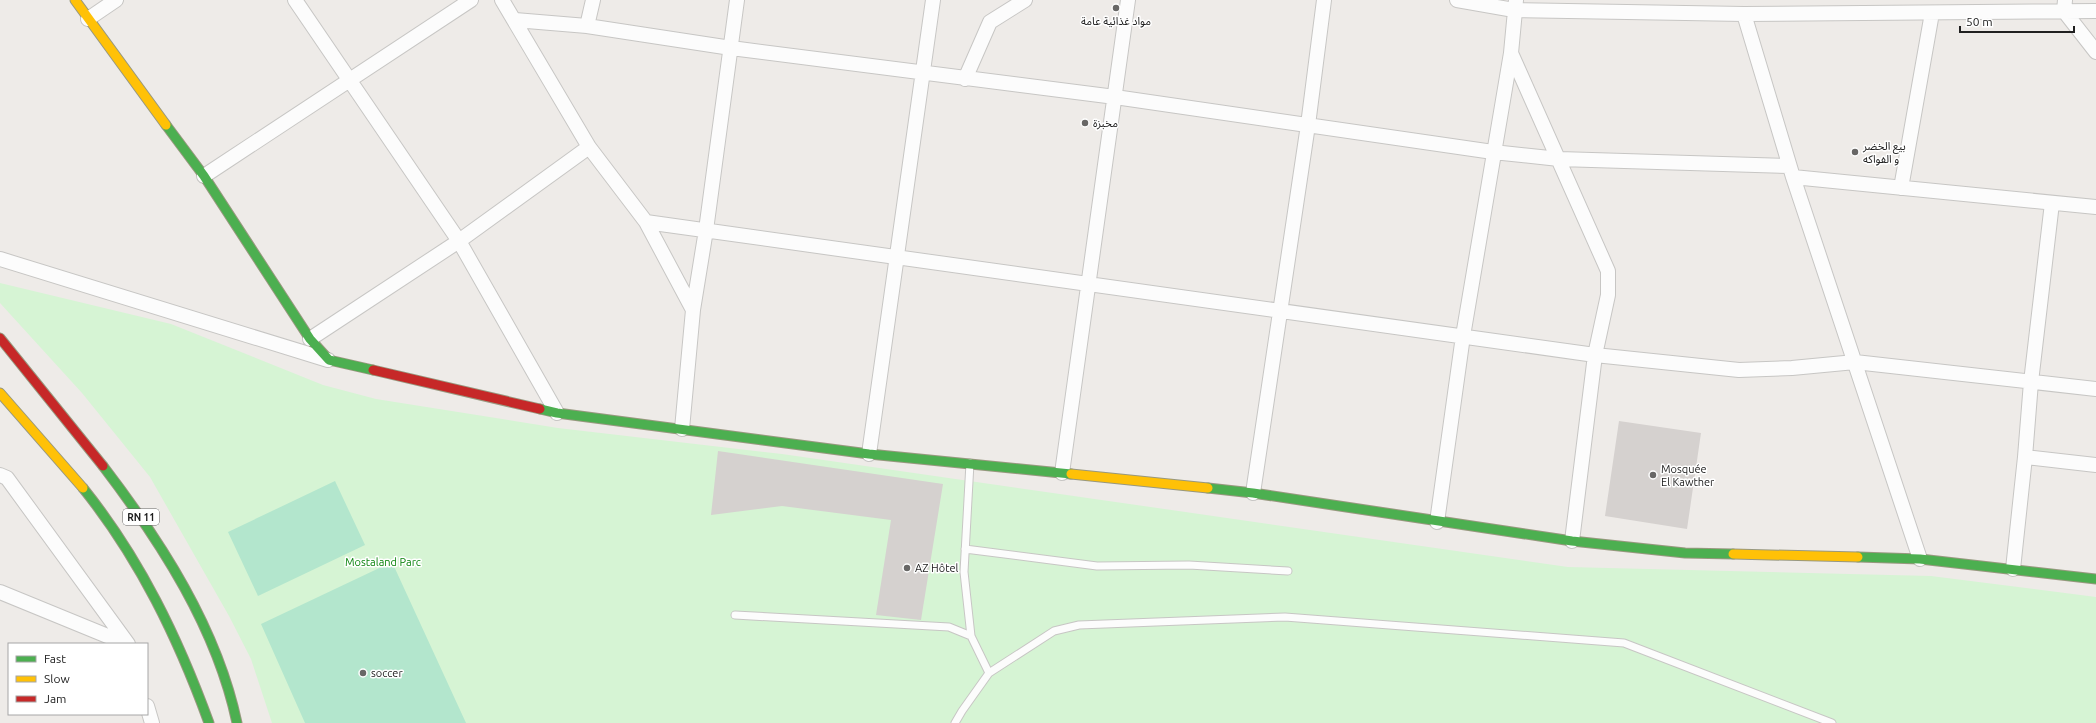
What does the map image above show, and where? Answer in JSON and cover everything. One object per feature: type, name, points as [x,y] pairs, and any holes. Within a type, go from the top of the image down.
[{"type":"main road","points":[[75,0],[204,176],[310,339],[329,360],[557,413],[869,454],[1062,472],[1253,493],[1437,522],[1572,541],[1685,553],[1920,559],[2096,579]]},
{"type":"main road","name":"RN 11","points":[[0,338],[118,483],[153,534],[183,586],[210,638],[234,704],[237,723]]},
{"type":"main road","name":"RN 11","points":[[0,393],[73,475],[138,565],[166,616],[194,677],[210,723]]},
{"type":"street","points":[[88,19],[116,0]]},
{"type":"street","points":[[295,0],[459,241],[557,413]]},
{"type":"street","points":[[204,176],[351,81],[471,0]]},
{"type":"street","points":[[502,0],[589,147],[646,222],[693,310]]},
{"type":"street","points":[[587,26],[593,0]]},
{"type":"street","points":[[682,429],[693,310],[706,230],[737,0]]},
{"type":"street","points":[[869,454],[898,257],[933,0]]},
{"type":"street","points":[[965,79],[990,22],[1025,0]]},
{"type":"street","points":[[1062,472],[1090,284],[1128,0]]},
{"type":"street","points":[[1253,493],[1308,125],[1324,0]]},
{"type":"street","points":[[1457,0],[1515,5],[1744,14],[1932,14],[2065,6],[2096,11]]},
{"type":"street","points":[[1437,522],[1462,336],[1511,53],[1515,5]]},
{"type":"street","points":[[2065,6],[2096,52]]},
{"type":"street","points":[[1744,14],[1791,171],[1920,559]]},
{"type":"street","points":[[1901,188],[1932,14]]},
{"type":"street","points":[[515,20],[587,26],[731,48],[923,74],[1115,97],[1493,152],[1559,159],[1791,171],[1901,188],[2096,207]]},
{"type":"street","points":[[1511,53],[1608,271],[1608,295],[1595,355],[1572,541]]},
{"type":"street","points":[[310,339],[459,241],[589,147]]},
{"type":"street","points":[[2013,569],[2025,457],[2031,382],[2052,203]]},
{"type":"street","points":[[646,222],[1595,355],[1739,370],[1792,368],[1855,362],[2096,389]]},
{"type":"street","points":[[0,259],[329,360]]},
{"type":"street","points":[[2025,457],[2096,464]]},
{"type":"street","points":[[0,475],[7,478],[127,643]]},
{"type":"street","points":[[0,592],[126,643]]},
{"type":"street","points":[[148,709],[152,723]]},
{"type":"lane","points":[[970,463],[964,572],[971,636],[989,672]]},
{"type":"lane","points":[[965,549],[1097,566],[1188,565],[1288,571]]},
{"type":"lane","points":[[735,615],[949,627],[971,636]]},
{"type":"lane","points":[[955,723],[989,672],[1054,631],[1079,625],[1285,616],[1624,643],[1832,723]]},
{"type":"green space","name":"Mostaland Parc","points":[[0,283],[171,324],[323,385],[376,399],[558,428],[782,454],[1568,567],[1931,576],[2096,597],[2096,723],[272,723],[251,659],[229,616],[150,477],[82,393],[0,303]]},
{"type":"green space","points":[[335,481],[365,545],[258,596],[228,532]]},
{"type":"green space","name":"soccer","points":[[392,562],[466,723],[305,723],[261,624]]},
{"type":"building","name":"Mosquée El Kawther","points":[[1619,421],[1701,433],[1687,529],[1605,516]]},
{"type":"building","name":"AZ Hôtel","points":[[718,451],[943,484],[921,620],[876,615],[891,520],[782,506],[711,515]]},
{"type":"traffic: fast","points":[[166,125],[204,176],[310,339],[329,360],[373,370]]},
{"type":"traffic: fast","points":[[540,409],[557,413],[869,454],[1071,474]]},
{"type":"traffic: fast","points":[[103,466],[146,525],[184,587],[216,653],[228,688],[237,723]]},
{"type":"traffic: fast","points":[[83,488],[104,515],[140,571],[156,600],[184,660],[209,723]]},
{"type":"traffic: fast","points":[[1208,488],[1253,493],[1572,541],[1685,553],[1733,554]]},
{"type":"traffic: fast","points":[[1858,557],[1920,559],[2096,579]]},
{"type":"traffic: slow","points":[[75,0],[166,125]]},
{"type":"traffic: slow","points":[[0,393],[83,488]]},
{"type":"traffic: slow","points":[[1071,474],[1208,488]]},
{"type":"traffic: slow","points":[[1733,554],[1858,557]]},
{"type":"traffic: jam","points":[[0,338],[103,466]]},
{"type":"traffic: jam","points":[[373,370],[540,409]]},
{"type":"place","name":"مواد غذائية عامة","points":[[1116,8]]},
{"type":"place","name":"مخبزة","points":[[1085,123]]},
{"type":"place","name":"بيع الخضر و الفواكه","points":[[1855,152]]},
{"type":"place","name":"Mosquée El Kawther","points":[[1653,475]]},
{"type":"place","name":"AZ Hôtel","points":[[907,568]]},
{"type":"place","name":"soccer","points":[[363,673]]}]
